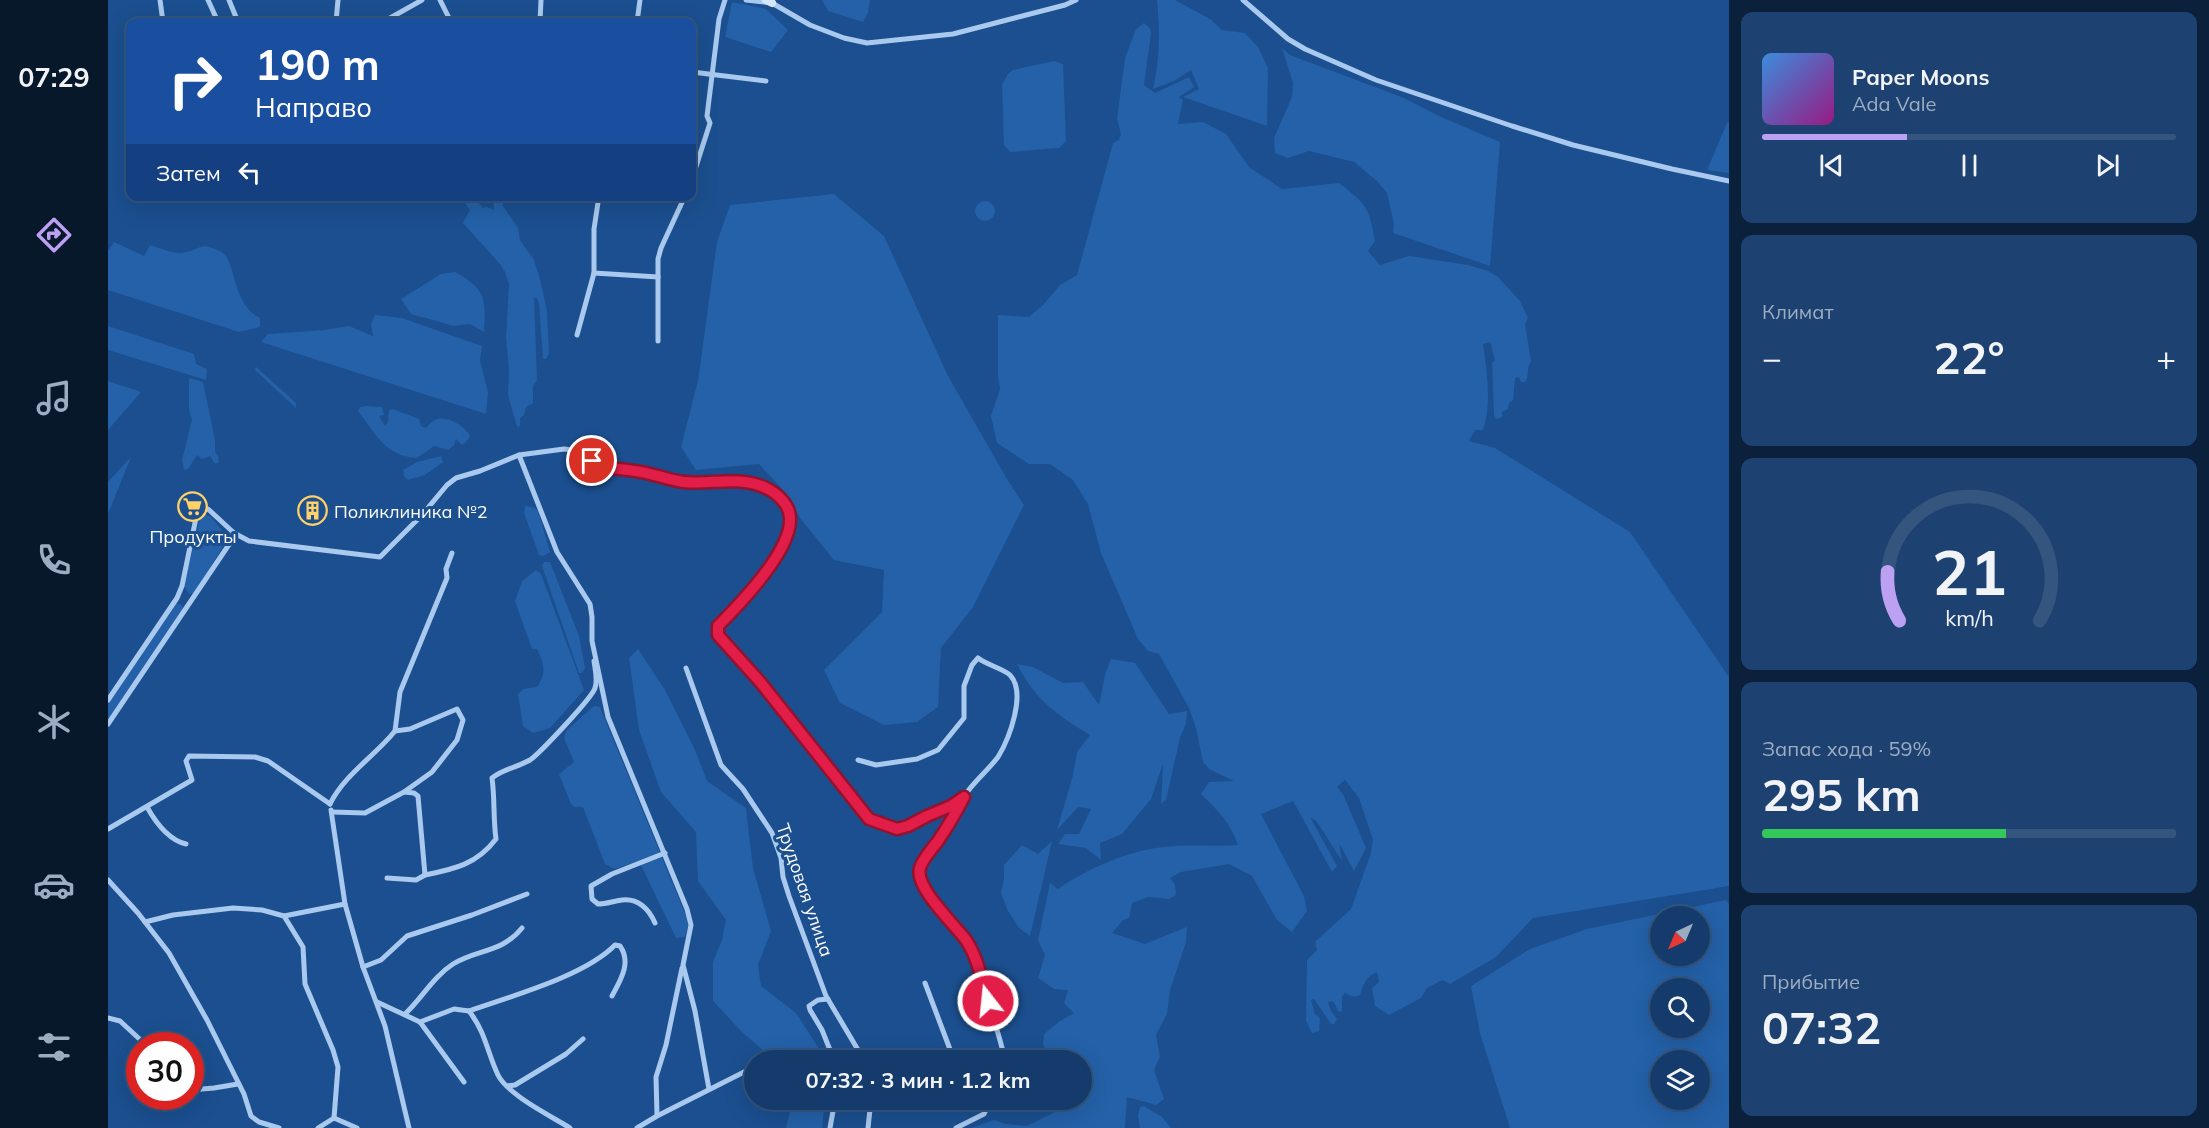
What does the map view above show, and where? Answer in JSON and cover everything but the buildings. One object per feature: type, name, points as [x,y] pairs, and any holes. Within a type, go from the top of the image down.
[{"type":"street","points":[[160,0],[162,18]]},
{"type":"street","points":[[208,0],[216,18]]},
{"type":"street","points":[[229,0],[236,18]]},
{"type":"street","points":[[336,18],[338,0]]},
{"type":"street","points":[[390,18],[423,0]]},
{"type":"street","points":[[440,0],[449,18]]},
{"type":"street","points":[[540,18],[541,0]]},
{"type":"street","points":[[638,18],[640,0]]},
{"type":"street","points":[[696,167],[710,123],[707,116],[712,74],[719,19],[725,0]]},
{"type":"street","points":[[746,0],[769,1],[810,25],[844,38],[867,43],[953,34],[1076,0]]},
{"type":"street","points":[[1243,0],[1288,39],[1305,49],[1376,80],[1573,145],[1729,181]]},
{"type":"street","points":[[696,72],[766,81]]},
{"type":"street","points":[[577,335],[594,273],[594,228],[598,201]]},
{"type":"street","points":[[658,342],[658,258],[683,201]]},
{"type":"street","points":[[594,273],[658,277]]},
{"type":"street","points":[[108,700],[177,598],[182,586],[197,513],[203,509],[208,509],[234,533],[249,541],[380,557],[423,515],[447,484],[456,478],[480,471],[519,454],[548,450],[573,450],[602,468],[636,471],[684,482],[748,483],[765,487],[777,495],[791,515],[790,528],[778,552],[758,582],[718,626],[718,635],[761,683],[869,819],[897,829],[951,806],[964,797]]},
{"type":"street","points":[[387,878],[416,880],[425,875],[449,870],[473,861],[486,852],[496,838],[492,778],[498,773],[530,760],[592,695],[596,686],[590,604],[557,552],[519,454]]},
{"type":"street","points":[[108,724],[189,606],[230,543],[234,533]]},
{"type":"street","points":[[395,731],[400,692],[447,578],[446,569],[452,553]]},
{"type":"street","points":[[177,598],[189,606]]},
{"type":"street","points":[[592,641],[608,717],[687,909],[691,925],[666,1045],[656,1077],[657,1116]]},
{"type":"street","points":[[858,760],[876,765],[917,759],[938,750],[964,718],[964,686],[972,665],[978,658],[1010,675],[1016,686],[1015,713],[1003,748],[964,797],[955,816],[924,861],[919,877],[939,910],[965,939],[974,956],[1002,1050]]},
{"type":"street","name":"Трудовая улица","points":[[686,668],[721,765],[743,789],[772,833],[781,858],[783,877],[789,896],[828,999],[858,1050]]},
{"type":"street","points":[[330,804],[358,767],[395,731],[418,727],[457,710],[463,720],[457,740],[432,772],[404,792],[365,813],[332,812]]},
{"type":"street","points":[[108,829],[192,780],[186,761],[189,756],[255,757],[268,761],[330,804],[345,904],[363,967],[385,1026],[409,1128]]},
{"type":"street","points":[[404,792],[418,796],[425,854],[425,875]]},
{"type":"street","points":[[147,807],[162,831],[186,844]]},
{"type":"street","points":[[655,923],[650,912],[638,902],[622,900],[598,904],[592,899],[591,886],[612,874],[664,853]]},
{"type":"street","points":[[108,879],[145,922],[176,966],[207,1020],[248,1103],[251,1116],[259,1122],[279,1128]]},
{"type":"street","points":[[363,967],[381,960],[407,936],[472,915],[526,894]]},
{"type":"street","points":[[145,922],[173,915],[233,908],[262,910],[284,916],[345,904]]},
{"type":"street","points":[[284,916],[303,947],[305,984],[333,1050],[338,1068],[334,1118]]},
{"type":"street","points":[[405,1014],[415,1005],[423,992],[454,964],[496,948],[515,936],[522,928]]},
{"type":"street","points":[[420,1022],[454,1009],[469,1011],[557,980],[605,955],[615,945],[620,946],[624,951],[625,965],[612,996]]},
{"type":"street","points":[[682,965],[695,1011],[709,1089]]},
{"type":"street","points":[[925,983],[950,1050]]},
{"type":"street","points":[[828,999],[813,1002],[809,1006],[830,1050]]},
{"type":"street","points":[[377,1002],[420,1022],[464,1082]]},
{"type":"street","points":[[469,1011],[488,1043],[499,1077],[507,1086],[570,1128]]},
{"type":"street","points":[[108,1018],[120,1021],[132,1032]]},
{"type":"street","points":[[507,1086],[515,1085],[566,1054],[583,1039]]},
{"type":"street","points":[[637,1128],[744,1072]]},
{"type":"street","points":[[204,1089],[238,1084]]},
{"type":"street","points":[[830,1128],[833,1110]]},
{"type":"street","points":[[868,1128],[870,1110]]},
{"type":"street","points":[[956,1128],[984,1114],[986,1110]]},
{"type":"street","points":[[318,1128],[334,1118]]},
{"type":"street","points":[[334,1118],[357,1128]]},
{"type":"shaded area","points":[[822,0],[870,0],[868,13],[863,22],[828,11]]},
{"type":"shaded area","points":[[1157,0],[1175,0],[1210,19],[1222,30],[1245,33],[1258,47],[1268,68],[1267,126],[1183,97],[1199,89],[1191,70],[1174,81],[1153,89],[1159,44]]},
{"type":"shaded area","points":[[732,2],[766,9],[788,30],[771,52],[725,37]]},
{"type":"shaded area","points":[[1144,23],[1150,28],[1151,33],[1144,85],[1155,93],[1189,77],[1194,87],[1179,97],[1183,100],[1178,124],[1203,122],[1226,134],[1249,167],[1282,189],[1339,183],[1361,201],[1368,213],[1375,241],[1368,251],[1380,265],[1409,256],[1468,265],[1488,271],[1498,277],[1520,301],[1528,318],[1525,324],[1531,362],[1526,380],[1521,382],[1519,377],[1515,378],[1513,400],[1509,403],[1508,409],[1502,412],[1502,417],[1496,419],[1492,363],[1495,360],[1490,342],[1483,344],[1488,387],[1486,420],[1483,430],[1475,430],[1469,441],[1495,448],[1630,532],[1729,677],[1729,886],[1533,918],[1496,957],[1450,984],[1442,980],[1427,988],[1421,998],[1389,1015],[1375,1006],[1372,988],[1379,982],[1377,972],[1366,981],[1360,995],[1352,996],[1345,993],[1342,997],[1342,1011],[1339,1012],[1333,1001],[1328,1002],[1337,1019],[1334,1024],[1331,1024],[1314,999],[1311,1000],[1315,1014],[1320,1018],[1319,1031],[1312,1033],[1306,1021],[1307,960],[1317,950],[1315,942],[1351,909],[1370,856],[1373,840],[1359,798],[1345,780],[1337,787],[1343,794],[1366,848],[1354,871],[1339,843],[1342,861],[1317,822],[1310,817],[1337,866],[1332,872],[1293,801],[1261,814],[1304,896],[1307,911],[1292,932],[1277,920],[1252,876],[1229,864],[1181,872],[1170,878],[1175,885],[1176,895],[1169,899],[1148,897],[1132,903],[1129,918],[1123,920],[1112,933],[1145,944],[1187,927],[1186,942],[1170,990],[1167,1014],[1156,1035],[1160,1057],[1154,1070],[1164,1099],[1156,1105],[1127,1097],[1125,1128],[971,1128],[994,1120],[1027,1126],[1059,1110],[1092,1110],[1092,1050],[1046,1050],[1043,1044],[1044,1034],[1074,1013],[1064,1003],[1068,990],[1054,989],[1038,978],[1045,955],[1038,940],[1050,883],[1058,889],[1082,874],[1109,862],[1151,849],[1238,845],[1223,817],[1201,794],[1209,782],[1234,781],[1209,769],[1203,762],[1189,708],[1159,654],[1148,651],[1138,639],[1101,553],[1088,504],[1073,480],[1050,464],[1029,464],[997,443],[991,416],[1000,389],[998,315],[1029,317],[1060,285],[1077,275],[1113,143],[1119,140],[1121,134],[1117,119],[1125,58],[1136,29]]},
{"type":"shaded area","points":[[1282,48],[1290,55],[1404,98],[1441,117],[1500,142],[1490,266],[1393,233],[1394,224],[1387,193],[1377,181],[1354,162],[1309,151],[1288,158],[1275,153],[1274,138],[1292,97],[1293,83]]},
{"type":"shaded area","points":[[1054,61],[1063,64],[1066,141],[1059,148],[1010,152],[1004,145],[1002,85],[1013,70]]},
{"type":"shaded area","points":[[1727,123],[1729,123],[1729,173],[1707,170]]},
{"type":"shaded area","points":[[834,194],[884,236],[948,376],[1024,505],[973,607],[941,648],[938,707],[917,722],[884,725],[840,703],[824,670],[882,612],[884,570],[834,560],[800,518],[785,492],[759,464],[696,470],[681,447],[698,381],[717,242],[730,205]]},
{"type":"shaded area","points":[[466,201],[477,201],[483,208],[494,210],[493,201],[502,201],[503,206],[518,228],[520,240],[534,260],[540,279],[547,311],[549,353],[546,359],[543,359],[539,303],[537,298],[534,298],[537,380],[533,386],[533,403],[526,407],[524,415],[520,418],[520,426],[517,427],[508,395],[509,370],[506,338],[509,284],[500,264],[463,223],[470,210]]},
{"type":"shaded area","points":[[985,201],[992,204],[995,211],[992,218],[985,221],[978,218],[975,211],[978,204]]},
{"type":"shaded area","points":[[114,242],[144,256],[150,245],[178,253],[200,247],[208,247],[221,252],[230,264],[244,303],[260,318],[260,327],[239,332],[108,290],[108,251]]},
{"type":"shaded area","points":[[455,272],[473,284],[482,296],[485,311],[484,332],[470,324],[454,326],[411,314],[401,299],[441,274]]},
{"type":"shaded area","points":[[375,315],[402,318],[482,346],[480,361],[488,392],[486,414],[261,342],[268,334],[349,326],[373,336],[371,324]]},
{"type":"shaded area","points":[[108,326],[194,354],[196,364],[207,369],[206,380],[108,350]]},
{"type":"shaded area","points":[[256,367],[296,403],[296,408],[255,370]]},
{"type":"shaded area","points":[[189,378],[203,382],[215,440],[215,452],[219,462],[215,464],[210,456],[202,459],[197,455],[188,469],[184,470],[182,460],[192,420],[189,410]]},
{"type":"shaded area","points":[[108,381],[141,392],[108,430]]},
{"type":"shaded area","points":[[360,407],[382,407],[384,415],[379,416],[385,426],[388,422],[389,410],[393,409],[419,419],[421,426],[426,428],[437,419],[451,420],[470,436],[462,445],[456,439],[454,445],[448,450],[434,446],[417,458],[406,456],[389,448],[376,435],[358,411]]},
{"type":"shaded area","points":[[441,456],[443,462],[425,475],[408,480],[404,476],[403,470],[417,462]]},
{"type":"shaded area","points":[[131,457],[108,514],[108,482]]},
{"type":"shaded area","points":[[525,506],[538,511],[550,552],[543,556],[539,555],[524,513]]},
{"type":"shaded area","points":[[204,514],[211,517],[228,538],[195,593],[189,594],[184,586],[200,518]]},
{"type":"shaded area","points":[[544,562],[550,562],[579,636],[585,668],[582,673],[579,673],[542,566]]},
{"type":"shaded area","points":[[536,570],[541,574],[584,690],[550,728],[533,733],[523,726],[518,694],[523,689],[537,687],[543,668],[537,649],[532,649],[515,601],[522,581]]},
{"type":"shaded area","points":[[175,603],[182,605],[183,609],[108,721],[108,704]]},
{"type":"shaded area","points":[[638,649],[665,690],[695,750],[707,781],[746,808],[753,868],[771,931],[758,965],[761,986],[796,1013],[819,1050],[763,1050],[713,1001],[713,962],[722,940],[726,920],[698,881],[696,832],[661,792],[639,730],[629,658]]},
{"type":"shaded area","points":[[1111,659],[1135,663],[1169,714],[1187,711],[1166,800],[1161,804],[1163,764],[1151,799],[1122,834],[1100,843],[1101,860],[1086,848],[1058,844],[1065,834],[1079,834],[1091,809],[1078,807],[1057,830],[1073,775],[1077,752],[1090,735],[1048,706],[1032,688],[1017,664],[1033,667],[1063,683],[1083,682],[1099,705]]},
{"type":"shaded area","points":[[594,706],[600,707],[689,923],[685,937],[676,938],[639,861],[614,869],[605,864],[583,807],[575,807],[571,804],[559,774],[574,762],[564,738],[566,731]]},
{"type":"shaded area","points":[[1052,841],[1030,936],[1019,928],[1008,911],[1001,893],[1004,865],[1022,845],[1038,854]]},
{"type":"shaded area","points":[[1726,900],[1729,904],[1729,1128],[1510,1128],[1480,1033],[1471,986],[1530,949],[1587,929],[1650,916],[1650,966],[1710,966],[1710,906],[1697,906]]},
{"type":"shaded area","points":[[1144,1106],[1162,1117],[1171,1128],[1140,1128],[1138,1115],[1140,1107]]},
{"type":"shaded area","points":[[790,1110],[824,1110],[822,1128],[786,1128]]},
{"type":"place","name":"Продукты","points":[[193,507]]},
{"type":"place","name":"Поликлиника №2","points":[[313,511]]},
{"type":"route","points":[[592,461],[602,468],[636,471],[684,482],[748,483],[765,487],[786,505],[791,515],[790,528],[778,552],[758,582],[718,626],[718,635],[761,683],[869,819],[897,829],[951,806],[964,797],[955,816],[924,861],[919,877],[939,910],[965,939],[974,956],[988,1001]]}]
